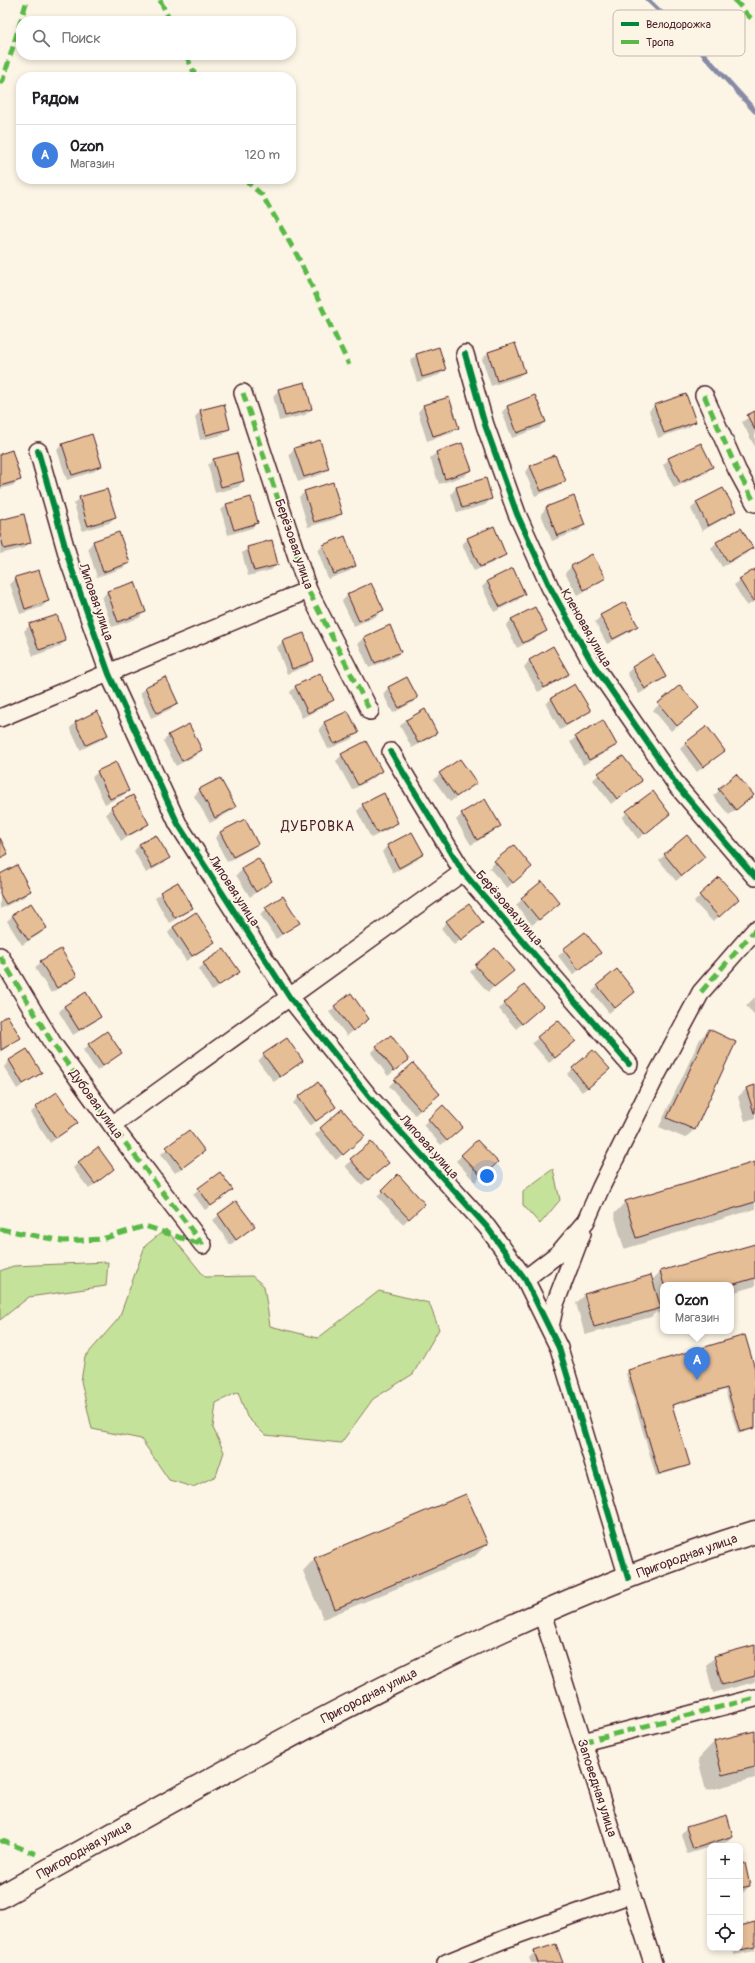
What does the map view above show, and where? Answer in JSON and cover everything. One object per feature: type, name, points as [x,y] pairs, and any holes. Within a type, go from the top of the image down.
[{"type":"main road","name":"Пригородная улица","points":[[0,1897],[386,1686],[542,1612],[721,1543],[755,1532]]},
{"type":"street","name":"Кленовая улица","points":[[465,354],[485,426],[517,514],[550,586],[587,654],[678,787],[755,877]]},
{"type":"street","name":"Берёзовая улица","points":[[243,393],[308,590],[370,711]]},
{"type":"street","points":[[704,395],[737,470],[755,504]]},
{"type":"street","name":"Липовая улица","points":[[38,451],[70,564],[109,674],[178,824],[290,998],[370,1098],[487,1227],[525,1279],[550,1327],[559,1348],[628,1578]]},
{"type":"street","points":[[0,718],[308,590]]},
{"type":"street","name":"Берёзовая улица","points":[[391,752],[463,872],[630,1064]]},
{"type":"street","points":[[112,1126],[463,872]]},
{"type":"street","points":[[550,1327],[555,1304],[586,1221],[655,1078],[701,992],[755,930]]},
{"type":"street","name":"Дубовая улица","points":[[0,956],[53,1044],[112,1126],[203,1245]]},
{"type":"street","points":[[525,1279],[559,1253],[586,1221]]},
{"type":"street","name":"Заповедная улица","points":[[542,1612],[653,1963]]},
{"type":"street","points":[[583,1742],[755,1698]]},
{"type":"street","points":[[453,1962],[505,1939],[631,1894]]},
{"type":"green space","points":[[553,1169],[560,1200],[540,1224],[523,1205],[523,1191]]},
{"type":"green space","points":[[166,1229],[205,1277],[252,1276],[264,1286],[270,1326],[318,1338],[379,1291],[429,1303],[439,1329],[413,1374],[373,1399],[341,1443],[265,1435],[247,1417],[238,1392],[216,1403],[213,1428],[224,1452],[216,1476],[193,1487],[169,1480],[141,1439],[92,1429],[81,1381],[85,1357],[119,1318],[145,1246]]},
{"type":"green space","points":[[108,1262],[106,1286],[29,1297],[0,1320],[0,1271],[13,1266]]},
{"type":"building","points":[[515,343],[525,372],[497,381],[488,352]]},
{"type":"building","points":[[439,347],[446,370],[422,377],[416,354]]},
{"type":"building","points":[[305,382],[312,409],[285,416],[278,389]]},
{"type":"building","points":[[686,394],[696,422],[664,433],[654,405]]},
{"type":"building","points":[[535,395],[546,422],[517,433],[507,406]]},
{"type":"building","points":[[449,397],[459,428],[433,436],[423,405]]},
{"type":"building","points":[[224,404],[230,429],[206,435],[200,410]]},
{"type":"building","points":[[755,411],[755,430],[747,415]]},
{"type":"building","points":[[92,434],[102,466],[72,475],[62,444]]},
{"type":"building","points":[[320,440],[329,469],[304,477],[294,448]]},
{"type":"building","points":[[462,443],[472,470],[445,479],[436,452]]},
{"type":"building","points":[[701,443],[713,467],[680,483],[668,458]]},
{"type":"building","points":[[12,450],[21,480],[0,486],[0,454]]},
{"type":"building","points":[[237,453],[244,481],[221,487],[213,459]]},
{"type":"building","points":[[555,455],[566,481],[541,491],[530,466]]},
{"type":"building","points":[[486,478],[492,499],[462,508],[456,487]]},
{"type":"building","points":[[333,482],[342,514],[314,522],[304,491]]},
{"type":"building","points":[[723,488],[736,511],[708,526],[696,502]]},
{"type":"building","points":[[107,489],[116,517],[88,526],[79,497]]},
{"type":"building","points":[[574,496],[585,525],[557,536],[546,507]]},
{"type":"building","points":[[251,497],[258,523],[234,530],[226,504]]},
{"type":"building","points":[[24,514],[31,543],[4,549],[0,534],[0,520]]},
{"type":"building","points":[[494,526],[506,555],[480,567],[467,538]]},
{"type":"building","points":[[741,528],[753,548],[728,562],[716,542]]},
{"type":"building","points":[[119,532],[130,563],[103,572],[93,541]]},
{"type":"building","points":[[345,536],[356,566],[334,574],[323,545]]},
{"type":"building","points":[[272,540],[278,565],[254,571],[247,547]]},
{"type":"building","points":[[592,554],[606,578],[584,590],[571,566]]},
{"type":"building","points":[[513,568],[525,594],[500,607],[487,581]]},
{"type":"building","points":[[755,569],[755,600],[753,601],[739,579]]},
{"type":"building","points":[[39,570],[49,601],[25,609],[15,577]]},
{"type":"building","points":[[135,582],[146,612],[118,622],[107,591]]},
{"type":"building","points":[[371,583],[384,610],[359,621],[347,594]]},
{"type":"building","points":[[625,602],[638,626],[613,639],[600,615]]},
{"type":"building","points":[[535,607],[547,631],[523,643],[511,619]]},
{"type":"building","points":[[57,615],[66,641],[39,650],[29,624]]},
{"type":"building","points":[[390,625],[401,652],[375,663],[364,637]]},
{"type":"building","points":[[304,633],[314,661],[292,669],[282,641]]},
{"type":"building","points":[[553,646],[569,674],[544,688],[529,660]]},
{"type":"building","points":[[653,654],[666,677],[645,689],[632,667]]},
{"type":"building","points":[[320,673],[334,700],[308,713],[295,686]]},
{"type":"building","points":[[166,677],[178,703],[157,713],[145,687]]},
{"type":"building","points":[[407,677],[418,698],[399,708],[388,687]]},
{"type":"building","points":[[575,684],[591,711],[566,725],[551,698]]},
{"type":"building","points":[[680,685],[699,708],[677,726],[658,703]]},
{"type":"building","points":[[425,709],[437,733],[418,743],[406,720]]},
{"type":"building","points":[[97,711],[108,735],[86,745],[75,722]]},
{"type":"building","points":[[348,711],[359,733],[334,744],[324,722]]},
{"type":"building","points":[[603,720],[617,745],[589,760],[575,736]]},
{"type":"building","points":[[189,724],[202,750],[182,761],[168,735]]},
{"type":"building","points":[[707,726],[725,751],[703,767],[685,743]]},
{"type":"building","points":[[366,741],[382,771],[358,785],[341,754]]},
{"type":"building","points":[[623,756],[642,781],[617,799],[598,773]]},
{"type":"building","points":[[460,759],[477,783],[456,797],[439,773]]},
{"type":"building","points":[[116,762],[129,791],[110,799],[97,771]]},
{"type":"building","points":[[736,774],[754,795],[736,810],[718,789]]},
{"type":"building","points":[[220,778],[236,807],[215,818],[199,789]]},
{"type":"building","points":[[653,791],[670,814],[645,834],[626,811]]},
{"type":"building","points":[[384,793],[398,823],[377,833],[362,804]]},
{"type":"building","points":[[133,795],[149,824],[127,836],[111,807]]},
{"type":"building","points":[[485,799],[501,826],[477,840],[461,813]]},
{"type":"building","points":[[245,819],[258,844],[233,857],[220,832]]},
{"type":"building","points":[[412,832],[424,854],[399,868],[387,845]]},
{"type":"building","points":[[156,835],[170,858],[152,868],[139,844]]},
{"type":"building","points":[[687,835],[705,857],[682,876],[664,854]]},
{"type":"building","points":[[0,838],[8,854],[0,858]]},
{"type":"building","points":[[514,845],[532,867],[513,883],[494,861]]},
{"type":"building","points":[[258,858],[272,881],[256,892],[241,868]]},
{"type":"building","points":[[17,865],[31,891],[6,904],[0,894],[0,874]]},
{"type":"building","points":[[719,877],[739,899],[719,917],[699,895]]},
{"type":"building","points":[[542,881],[560,903],[539,920],[521,898]]},
{"type":"building","points":[[178,882],[193,908],[175,918],[160,892]]},
{"type":"building","points":[[283,896],[300,923],[282,934],[265,907]]},
{"type":"building","points":[[31,903],[47,928],[28,940],[12,915]]},
{"type":"building","points":[[469,904],[483,923],[461,940],[446,921]]},
{"type":"building","points":[[196,912],[215,942],[192,956],[173,927]]},
{"type":"building","points":[[585,932],[601,953],[579,970],[563,949]]},
{"type":"building","points":[[495,948],[514,971],[494,987],[475,965]]},
{"type":"building","points":[[61,949],[77,976],[57,988],[40,961]]},
{"type":"building","points":[[224,949],[240,972],[218,986],[203,963]]},
{"type":"building","points":[[617,969],[635,992],[615,1008],[597,985]]},
{"type":"building","points":[[524,985],[543,1006],[522,1024],[504,1003]]},
{"type":"building","points":[[86,992],[101,1017],[79,1030],[64,1006]]},
{"type":"building","points":[[351,993],[369,1019],[353,1031],[334,1006]]},
{"type":"building","points":[[7,1015],[21,1038],[1,1050],[0,1020]]},
{"type":"building","points":[[558,1020],[576,1041],[555,1058],[537,1037]]},
{"type":"building","points":[[709,1029],[736,1042],[695,1130],[667,1118]]},
{"type":"building","points":[[107,1031],[122,1053],[103,1066],[88,1044]]},
{"type":"building","points":[[391,1035],[409,1060],[394,1071],[376,1046]]},
{"type":"building","points":[[287,1038],[303,1061],[280,1077],[263,1054]]},
{"type":"building","points":[[27,1049],[42,1073],[23,1084],[9,1060]]},
{"type":"building","points":[[593,1050],[610,1069],[588,1088],[572,1068]]},
{"type":"building","points":[[413,1063],[440,1094],[421,1110],[394,1080]]},
{"type":"building","points":[[318,1082],[336,1107],[316,1121],[298,1097]]},
{"type":"building","points":[[755,1085],[755,1113],[754,1113],[746,1088]]},
{"type":"building","points":[[57,1092],[78,1123],[56,1138],[35,1107]]},
{"type":"building","points":[[443,1105],[463,1127],[447,1141],[428,1119]]},
{"type":"building","points":[[342,1109],[365,1136],[343,1155],[320,1128]]},
{"type":"building","points":[[189,1130],[205,1151],[182,1168],[166,1147]]},
{"type":"building","points":[[477,1140],[498,1162],[482,1177],[461,1155]]},
{"type":"building","points":[[371,1142],[389,1163],[368,1180],[350,1159]]},
{"type":"building","points":[[98,1147],[114,1169],[95,1184],[78,1162]]},
{"type":"building","points":[[755,1162],[755,1202],[636,1238],[625,1201]]},
{"type":"building","points":[[220,1172],[233,1190],[211,1206],[198,1188]]},
{"type":"building","points":[[398,1174],[425,1204],[409,1219],[382,1190]]},
{"type":"building","points":[[236,1201],[255,1226],[236,1240],[218,1214]]},
{"type":"building","points":[[755,1244],[755,1278],[734,1284],[734,1282],[663,1282],[660,1271]]},
{"type":"building","points":[[651,1275],[660,1308],[594,1327],[584,1294]]},
{"type":"building","points":[[745,1335],[755,1369],[755,1428],[740,1432],[727,1388],[672,1405],[690,1465],[659,1474],[628,1370]]},
{"type":"building","points":[[466,1494],[488,1544],[335,1609],[314,1558]]},
{"type":"building","points":[[755,1645],[755,1676],[722,1685],[714,1656]]},
{"type":"building","points":[[755,1731],[755,1767],[722,1775],[714,1741]]},
{"type":"building","points":[[727,1815],[733,1836],[707,1843],[707,1844],[693,1849],[686,1827]]},
{"type":"building","points":[[743,1863],[745,1863],[750,1886],[743,1887],[743,1879]]},
{"type":"building","points":[[755,1922],[755,1947],[743,1949],[743,1925]]},
{"type":"building","points":[[556,1944],[563,1963],[538,1963],[534,1951]]},
{"type":"waterway","points":[[648,0],[658,10]]},
{"type":"waterway","points":[[705,56],[755,111]]},
{"type":"marked path","points":[[22,16],[27,0]]},
{"type":"marked path","points":[[160,0],[168,16]]},
{"type":"marked path","points":[[734,0],[744,10]]},
{"type":"marked path","points":[[745,12],[755,21]]},
{"type":"marked path","points":[[0,84],[3,80],[16,37]]},
{"type":"marked path","points":[[188,60],[194,72]]},
{"type":"marked path","points":[[250,184],[262,195],[297,255],[349,365]]},
{"type":"marked path","points":[[243,393],[308,590],[370,711]]},
{"type":"marked path","points":[[704,395],[737,470],[755,503]]},
{"type":"marked path","points":[[701,992],[755,930]]},
{"type":"marked path","points":[[0,956],[53,1044],[120,1136],[203,1245]]},
{"type":"marked path","points":[[0,1229],[63,1241],[102,1239],[145,1226],[203,1245]]},
{"type":"marked path","points":[[583,1742],[755,1698]]},
{"type":"marked path","points":[[0,1842],[3,1841],[36,1854]]},
{"type":"cycle path","points":[[465,354],[485,425],[517,514],[550,587],[591,661],[678,787],[755,877]]},
{"type":"cycle path","points":[[38,451],[70,564],[109,674],[178,824],[290,998],[370,1098],[487,1227],[525,1279],[559,1348],[628,1578]]},
{"type":"cycle path","points":[[391,752],[463,872],[629,1064]]},
{"type":"place","name":"Ozon","points":[[697,1380]]},
{"type":"district","name":"ДУБРОВКА","points":[[318,826]]}]
